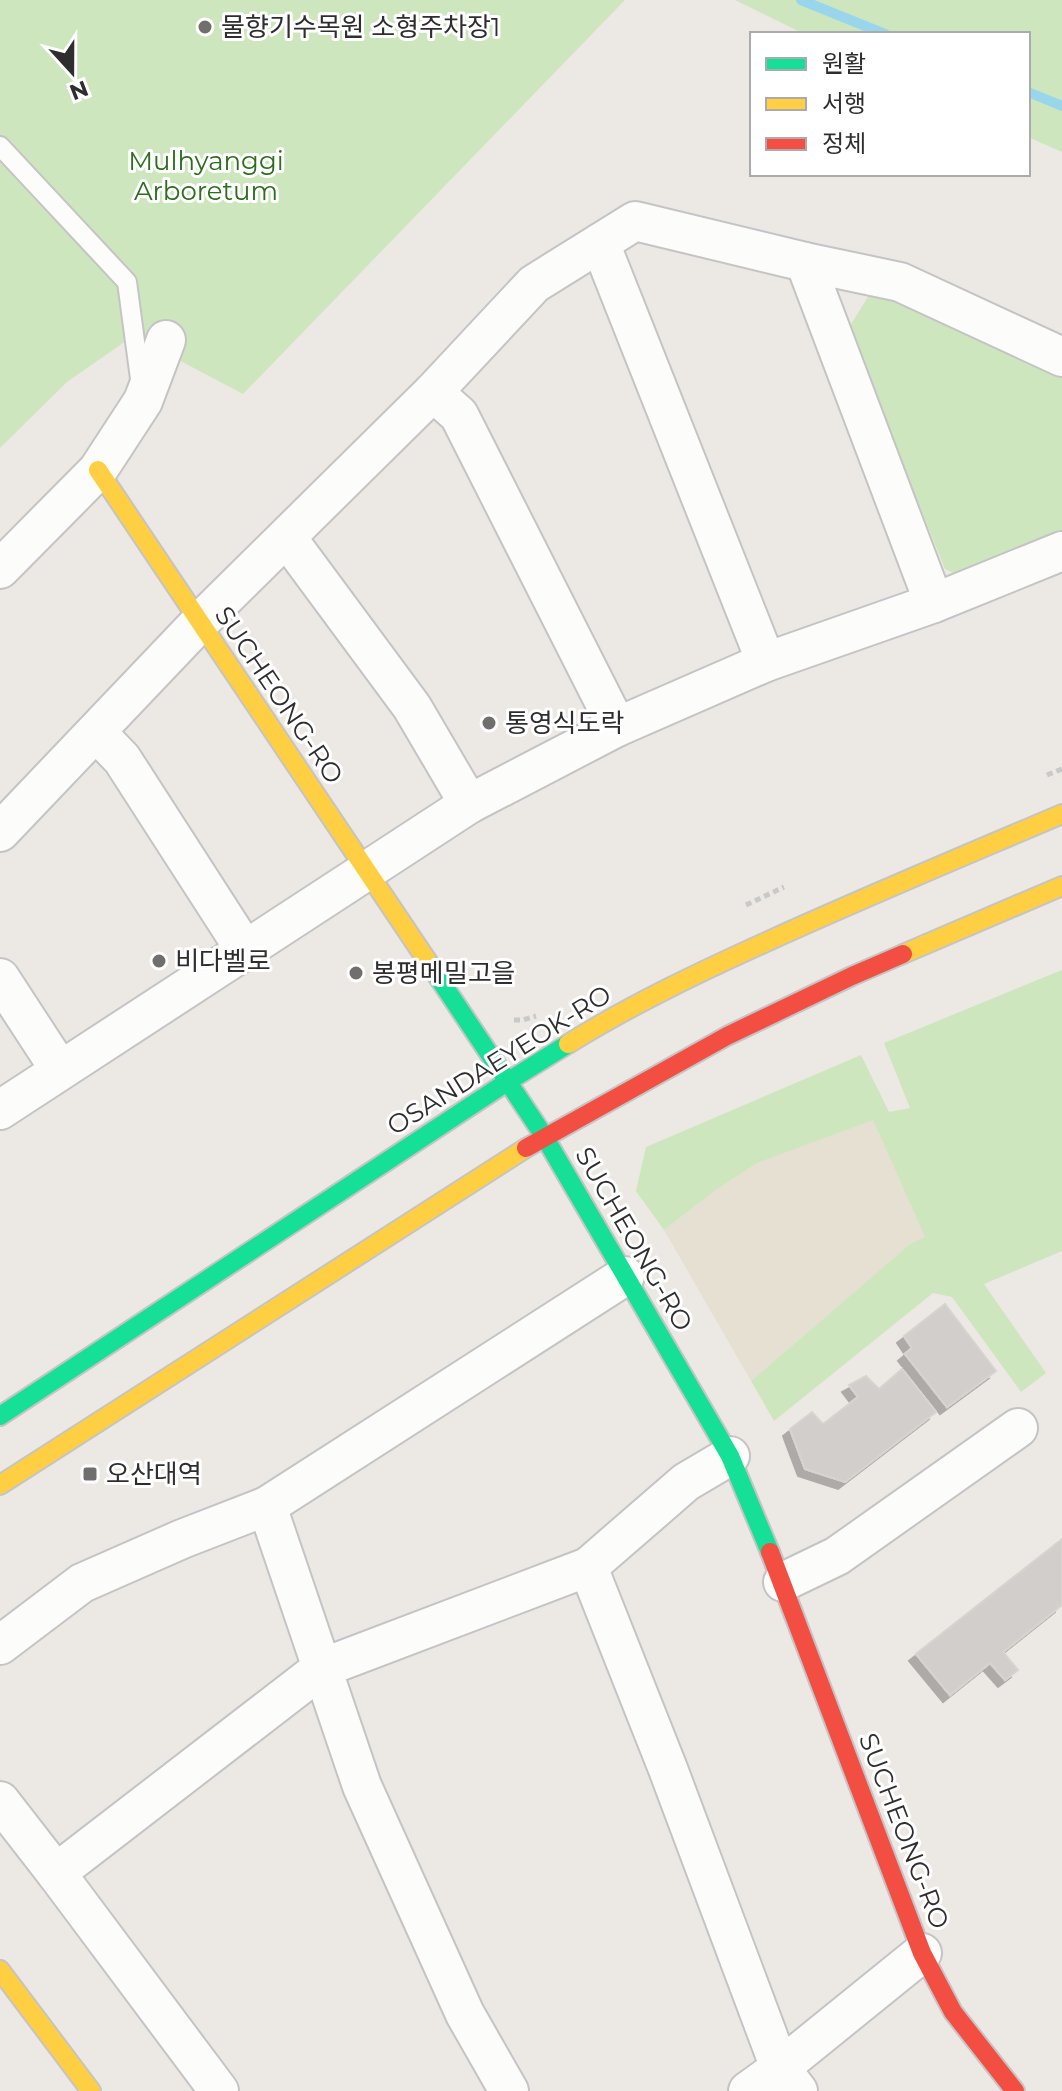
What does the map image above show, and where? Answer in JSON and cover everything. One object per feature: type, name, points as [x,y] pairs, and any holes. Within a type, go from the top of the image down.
[{"type":"main road","name":"SUCHEONG-RO","points":[[98,470],[544,1136],[730,1456],[783,1582],[922,1953],[953,2012],[1015,2091]]},
{"type":"main road","name":"OSANDAEYEOK-RO","points":[[0,1416],[507,1082],[610,1018],[695,974],[812,921],[1062,814]]},
{"type":"main road","points":[[0,1485],[544,1136],[764,1018],[852,976],[1062,886]]},
{"type":"main road","points":[[0,1970],[91,2091]]},
{"type":"street","points":[[0,832],[199,623],[433,392],[534,284],[635,221],[900,282],[1062,357]]},
{"type":"street","points":[[600,243],[766,662]]},
{"type":"street","points":[[805,262],[934,603]]},
{"type":"street","points":[[0,569],[98,470],[143,401],[166,340]]},
{"type":"street","points":[[433,392],[459,415],[617,727]]},
{"type":"street","points":[[287,538],[412,707],[469,804]]},
{"type":"street","points":[[0,1110],[469,804],[617,727],[766,662],[934,603],[1062,551]]},
{"type":"street","points":[[96,732],[122,759],[245,950]]},
{"type":"street","points":[[0,978],[60,1070]]},
{"type":"street","points":[[0,1645],[82,1583],[267,1506],[625,1276]]},
{"type":"street","points":[[783,1582],[837,1556],[1018,1428]]},
{"type":"street","points":[[56,1873],[322,1668],[588,1567],[686,1482],[730,1456]]},
{"type":"street","points":[[267,1506],[362,1786],[465,2014],[509,2091]]},
{"type":"street","points":[[588,1567],[789,2079]]},
{"type":"street","points":[[0,1801],[219,2091]]},
{"type":"street","points":[[748,2091],[789,2079],[922,1953]]},
{"type":"lane","points":[[0,146],[127,282],[143,401]]},
{"type":"shaded area","points":[[873,1119],[926,1238],[910,1244],[751,1381],[664,1230],[757,1163]]},
{"type":"green space","name":"Mulhyanggi Arboretum","points":[[0,0],[625,0],[243,394],[133,336],[67,382],[0,448]]},
{"type":"green space","points":[[735,0],[1062,0],[1062,152],[1030,138],[1030,32],[800,32]]},
{"type":"green space","points":[[871,292],[1062,375],[1062,541],[967,579],[945,569],[848,329]]},
{"type":"green space","points":[[1062,970],[1062,1251],[984,1284],[1046,1373],[1021,1392],[952,1297],[933,1293],[774,1421],[751,1381],[910,1244],[925,1237],[873,1120],[757,1163],[664,1230],[636,1191],[646,1147],[861,1055],[889,1112],[910,1108],[884,1043]]},
{"type":"building","points":[[945,1304],[996,1371],[947,1407],[905,1354],[912,1348],[904,1336]]},
{"type":"building","points":[[902,1369],[936,1412],[845,1482],[805,1469],[790,1429],[812,1412],[823,1424],[858,1397],[849,1385],[866,1376],[879,1389]]},
{"type":"building","points":[[1062,1539],[1062,1605],[1003,1652],[1018,1670],[1005,1680],[990,1663],[950,1695],[916,1654]]},
{"type":"waterway","points":[[801,0],[880,32]]},
{"type":"waterway","points":[[1030,93],[1062,106]]},
{"type":"traffic: fast","points":[[428,962],[544,1136],[730,1456],[770,1552]]},
{"type":"traffic: fast","points":[[0,1416],[568,1044]]},
{"type":"traffic: slow","points":[[98,470],[428,962]]},
{"type":"traffic: slow","points":[[568,1044],[722,962],[1062,814]]},
{"type":"traffic: slow","points":[[903,954],[1062,886]]},
{"type":"traffic: slow","points":[[0,1485],[526,1148]]},
{"type":"traffic: slow","points":[[0,1970],[91,2091]]},
{"type":"traffic: jam","points":[[526,1148],[727,1036],[903,954]]},
{"type":"traffic: jam","points":[[770,1552],[922,1953],[953,2012],[1015,2091]]},
{"type":"place","name":"물향기수목원 소형주차장1","points":[[205,27]]},
{"type":"place","name":"통영식도락","points":[[489,723]]},
{"type":"place","name":"비다벨로","points":[[159,961]]},
{"type":"place","name":"봉평메밀고을","points":[[356,973]]},
{"type":"place","name":"오산대역","points":[[90,1474]]}]
